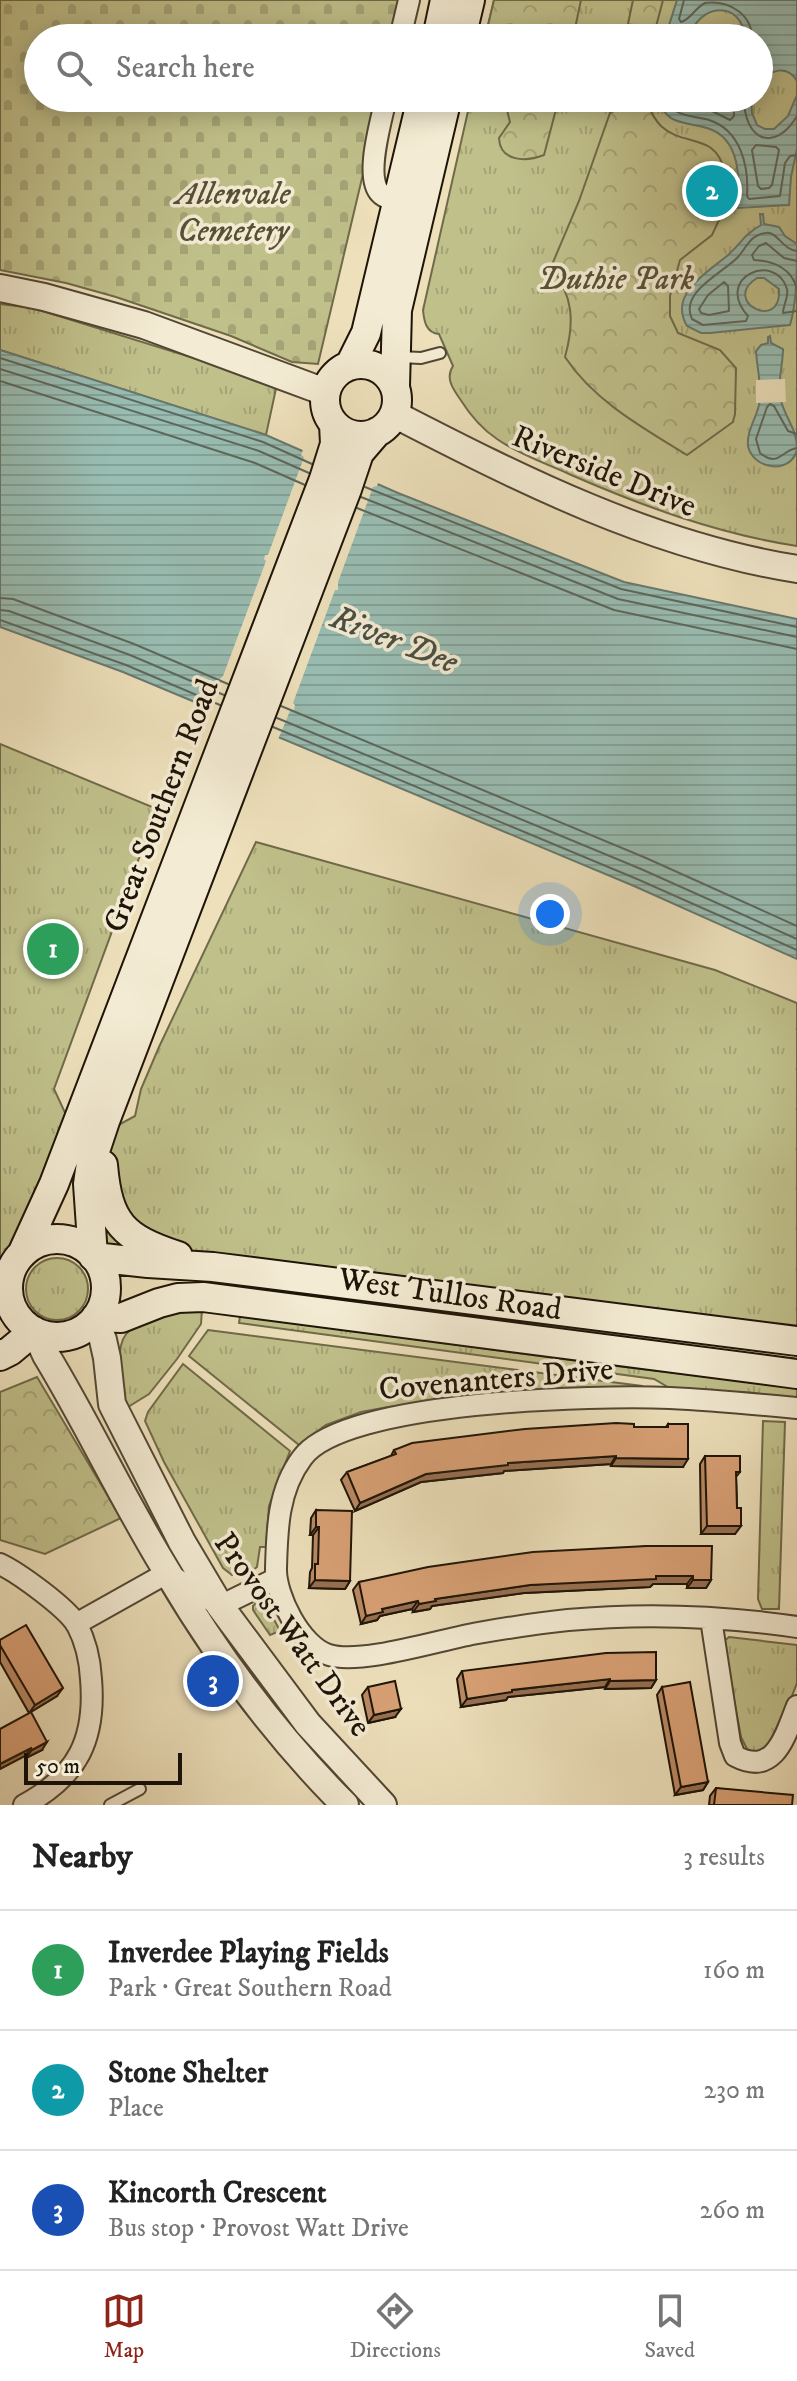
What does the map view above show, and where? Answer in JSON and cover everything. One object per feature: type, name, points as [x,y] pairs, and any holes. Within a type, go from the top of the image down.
[{"type":"main road","points":[[440,24],[445,0]]},
{"type":"main road","points":[[464,24],[470,0]]},
{"type":"main road","points":[[350,365],[366,333],[419,112]]},
{"type":"main road","points":[[395,386],[381,370],[360,363],[350,365],[330,380],[325,392],[325,409],[360,434],[397,405],[397,310],[444,112]]},
{"type":"main road","name":"Great Southern Road","points":[[94,1256],[88,1184],[95,1123],[324,479],[360,434]]},
{"type":"main road","points":[[95,1123],[105,1193],[112,1213],[127,1232],[149,1247],[213,1267]]},
{"type":"main road","name":"Great Southern Road","points":[[14,1257],[54,1184],[95,1123]]},
{"type":"main road","points":[[58,1239],[83,1247],[94,1256],[102,1270],[106,1287],[96,1318],[68,1336],[52,1337],[35,1332],[18,1318],[9,1297],[14,1257],[44,1241],[58,1239]]},
{"type":"main road","name":"West Tullos Road","points":[[94,1256],[213,1267],[797,1341]]},
{"type":"main road","name":"West Tullos Road","points":[[96,1318],[121,1318],[168,1301],[203,1297],[797,1374]]},
{"type":"main road","points":[[0,1356],[35,1332]]},
{"type":"street","points":[[403,24],[409,0]]},
{"type":"street","points":[[383,112],[373,166],[380,192],[397,201]]},
{"type":"street","points":[[0,288],[144,325],[325,392]]},
{"type":"street","name":"Riverside Drive","points":[[360,434],[534,485],[600,512],[707,549],[797,569]]},
{"type":"street","name":"Provost Watt Drive","points":[[96,1318],[105,1349],[112,1404],[182,1542],[220,1606],[308,1724],[383,1805]]},
{"type":"street","name":"Provost Watt Drive","points":[[35,1332],[167,1573],[200,1624],[282,1736],[345,1805]]},
{"type":"street","name":"Covenanters Drive","points":[[275,1579],[277,1523],[286,1487],[302,1456],[322,1439],[362,1423],[410,1413],[585,1397],[671,1398],[797,1408]]},
{"type":"street","points":[[0,1564],[52,1600],[76,1624],[89,1657],[91,1673],[93,1705],[86,1741],[78,1759],[60,1781],[24,1805]]},
{"type":"street","points":[[76,1624],[167,1573],[220,1606],[275,1579],[298,1632],[317,1650],[333,1656],[376,1654],[478,1633],[568,1620],[655,1616],[797,1627]]},
{"type":"street","points":[[711,1619],[730,1743],[735,1756],[745,1761],[761,1762],[772,1756],[786,1734],[797,1706]]},
{"type":"lane","points":[[397,357],[421,358],[440,353]]},
{"type":"lane","points":[[110,1805],[140,1789]]},
{"type":"green space","name":"Allenvale Cemetery","points":[[0,0],[403,0],[397,24],[24,24],[24,112],[378,112],[318,364],[292,362],[231,336],[116,297],[0,270]]},
{"type":"green space","name":"Duthie Park","points":[[494,0],[797,0],[797,546],[681,518],[523,454],[497,439],[468,411],[453,387],[450,375],[453,366],[439,334],[426,326],[423,310],[468,112],[773,112],[773,24],[488,24]]},
{"type":"green space","points":[[494,0],[581,0],[576,24],[488,24]]},
{"type":"green space","points":[[633,0],[663,0],[657,24],[628,24]]},
{"type":"green space","points":[[508,112],[555,112],[544,155],[522,159],[504,152],[499,138],[510,122]]},
{"type":"green space","points":[[652,112],[670,133],[706,145],[714,151],[725,172],[719,180],[705,181],[705,202],[715,202],[719,220],[712,235],[680,260],[670,296],[670,316],[678,333],[720,350],[736,368],[735,414],[733,422],[687,455],[605,400],[565,357],[570,309],[564,288],[551,267],[579,201],[610,113]]},
{"type":"green space","points":[[0,304],[33,308],[277,384],[266,435],[0,350]]},
{"type":"green space","points":[[0,744],[157,809],[54,1089],[74,1132],[22,1254],[0,1267]]},
{"type":"green space","points":[[256,842],[715,970],[797,1003],[797,1341],[93,1256],[100,1135],[135,1116],[141,1089],[159,1047]]},
{"type":"green space","points":[[57,1258],[79,1267],[88,1289],[79,1311],[57,1320],[35,1311],[26,1289],[35,1267]]},
{"type":"green space","points":[[202,1309],[201,1324],[177,1359],[149,1394],[128,1407],[122,1390],[119,1359],[126,1334],[159,1317]]},
{"type":"green space","points":[[240,1316],[797,1387],[797,1400],[673,1390],[654,1379],[239,1323]]},
{"type":"green space","points":[[208,1330],[642,1386],[644,1389],[485,1396],[388,1407],[361,1412],[326,1425],[299,1445],[189,1356]]},
{"type":"green space","points":[[183,1364],[290,1451],[269,1506],[266,1547],[260,1547],[257,1567],[248,1574],[232,1575],[223,1568],[164,1462],[145,1421],[148,1412]]},
{"type":"green space","points":[[37,1377],[121,1518],[45,1554],[0,1540],[0,1392]]},
{"type":"green space","points":[[763,1421],[785,1422],[779,1609],[762,1609],[758,1599]]},
{"type":"green space","points":[[257,1602],[267,1606],[280,1631],[270,1635],[253,1610]]},
{"type":"green space","points":[[729,1637],[797,1645],[797,1683],[773,1744],[754,1754],[747,1749],[741,1737],[723,1642]]},
{"type":"water","points":[[677,0],[797,0],[797,81],[789,72],[773,73],[773,24],[741,24],[729,12],[720,10],[710,12],[696,24],[669,24]]},
{"type":"water","points":[[797,95],[797,149],[789,205],[737,208],[738,173],[732,150],[726,141],[718,133],[683,123],[665,112],[752,112],[757,125],[765,129],[774,129],[788,116]]},
{"type":"water","points":[[760,214],[763,214],[764,224],[779,227],[785,236],[797,244],[797,275],[790,325],[710,333],[701,333],[687,326],[682,304],[692,285],[761,225]],"holes":[[[757,278],[764,278],[779,289],[777,302],[772,309],[764,311],[755,309],[745,296],[747,287]]]},
{"type":"water","points":[[770,336],[771,343],[783,349],[780,397],[797,442],[794,457],[781,466],[757,460],[748,446],[760,399],[756,351],[768,343]]},
{"type":"water","name":"River Dee","points":[[0,350],[266,435],[398,493],[624,582],[797,619],[797,959],[634,886],[123,672],[0,627]]},
{"type":"pier","points":[[785,379],[786,402],[756,403],[756,380]]},
{"type":"pier","points":[[304,447],[379,480],[373,487],[338,582],[338,590],[335,590],[293,703],[294,710],[290,711],[277,742],[208,713],[304,457],[301,455]]},
{"type":"building","points":[[634,1424],[634,1427],[688,1424],[688,1459],[616,1456],[508,1463],[426,1474],[360,1503],[347,1472],[396,1454],[394,1450],[412,1443],[525,1429]]},
{"type":"building","points":[[705,1456],[740,1456],[740,1472],[736,1472],[741,1526],[707,1526]]},
{"type":"building","points":[[316,1510],[352,1511],[350,1581],[315,1580],[319,1527],[316,1527]]},
{"type":"building","points":[[712,1546],[711,1580],[693,1580],[693,1576],[656,1576],[656,1579],[530,1585],[419,1604],[418,1601],[366,1616],[359,1582],[428,1567],[533,1552]]},
{"type":"building","points":[[26,1625],[63,1688],[35,1705],[0,1645],[0,1640]]},
{"type":"building","points":[[656,1652],[656,1680],[610,1679],[512,1690],[467,1699],[462,1671],[606,1653]]},
{"type":"building","points":[[395,1681],[401,1709],[374,1715],[368,1687]]},
{"type":"building","points":[[690,1682],[708,1782],[681,1787],[662,1687]]},
{"type":"building","points":[[31,1712],[47,1742],[0,1764],[0,1729]]},
{"type":"building","points":[[716,1788],[793,1795],[792,1805],[714,1805]]},
{"type":"place","name":"Stone Shelter","points":[[712,191]]},
{"type":"place","name":"Inverdee Playing Fields","points":[[53,949]]},
{"type":"place","name":"Kincorth Crescent","points":[[213,1681]]}]
